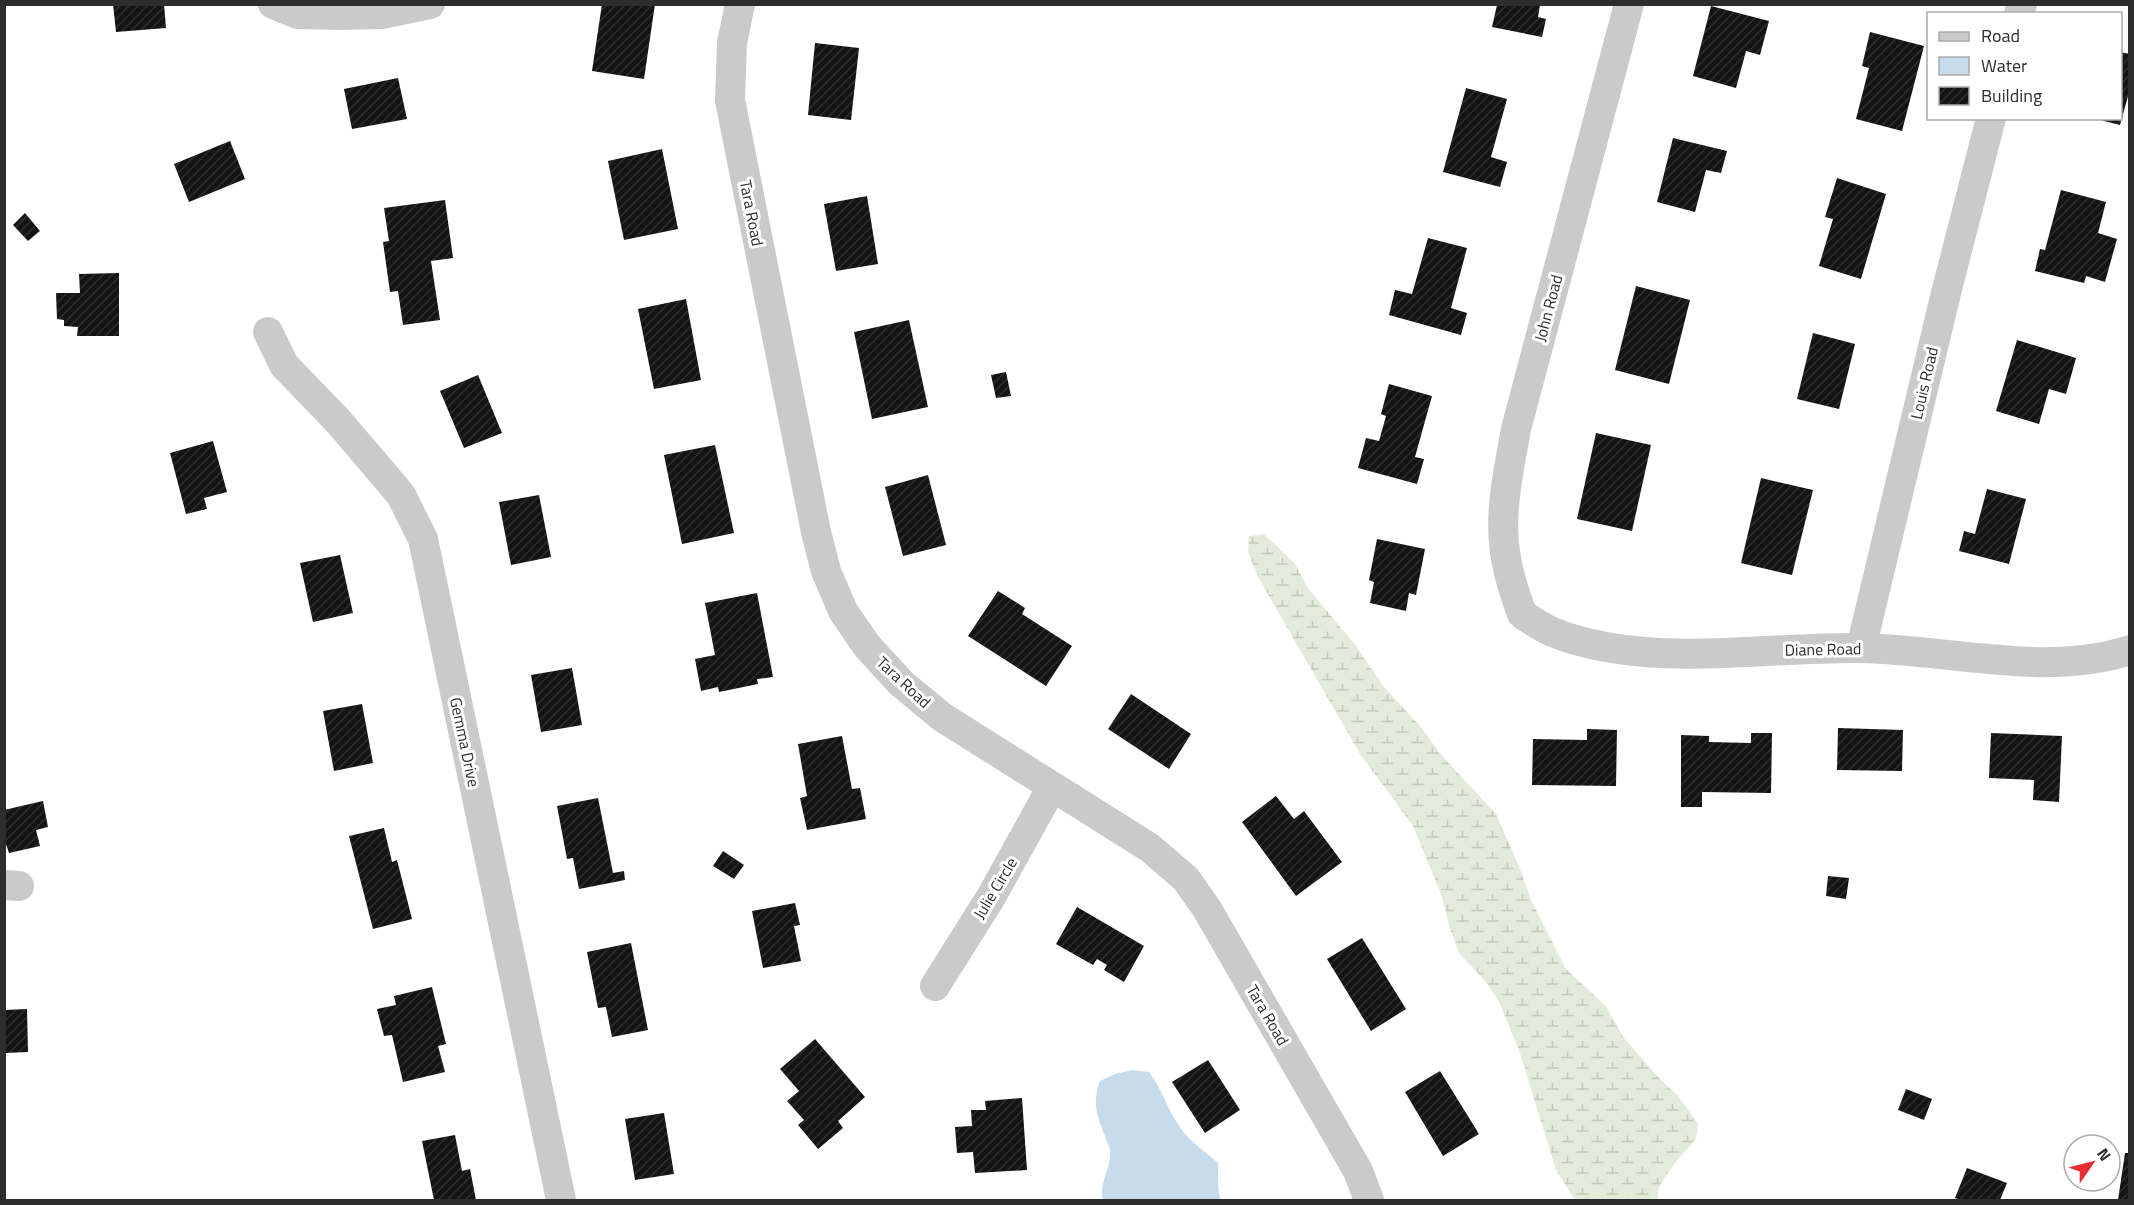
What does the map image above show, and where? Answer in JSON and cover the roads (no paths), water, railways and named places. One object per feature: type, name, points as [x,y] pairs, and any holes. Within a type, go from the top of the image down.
[{"type":"street","points":[[273,4],[297,14],[340,15],[382,14],[430,4]]},
{"type":"street","name":"Tara Road","points":[[740,4],[732,44],[730,100],[816,532],[826,571],[843,611],[867,646],[901,683],[942,717],[1150,848],[1186,879],[1207,909],[1352,1161],[1369,1200]]},
{"type":"street","name":"John Road","points":[[1522,614],[1511,584],[1505,552],[1503,521],[1505,490],[1516,429],[1629,4]]},
{"type":"street","name":"Louis Road","points":[[1861,648],[1946,293],[1990,120]]},
{"type":"street","name":"Gemma Drive","points":[[268,333],[284,365],[339,422],[402,495],[423,540],[561,1200]]},
{"type":"street","name":"Diane Road","points":[[1522,614],[1557,634],[1604,647],[1653,654],[1861,648],[2000,660],[2046,661],[2082,660],[2130,650]]},
{"type":"street","name":"Julie Circle","points":[[935,986],[991,897],[1052,787]]},
{"type":"water","points":[[1132,1070],[1149,1072],[1182,1130],[1218,1163],[1218,1186],[1221,1200],[1103,1200],[1102,1188],[1110,1150],[1098,1115],[1096,1096],[1100,1081]]}]
